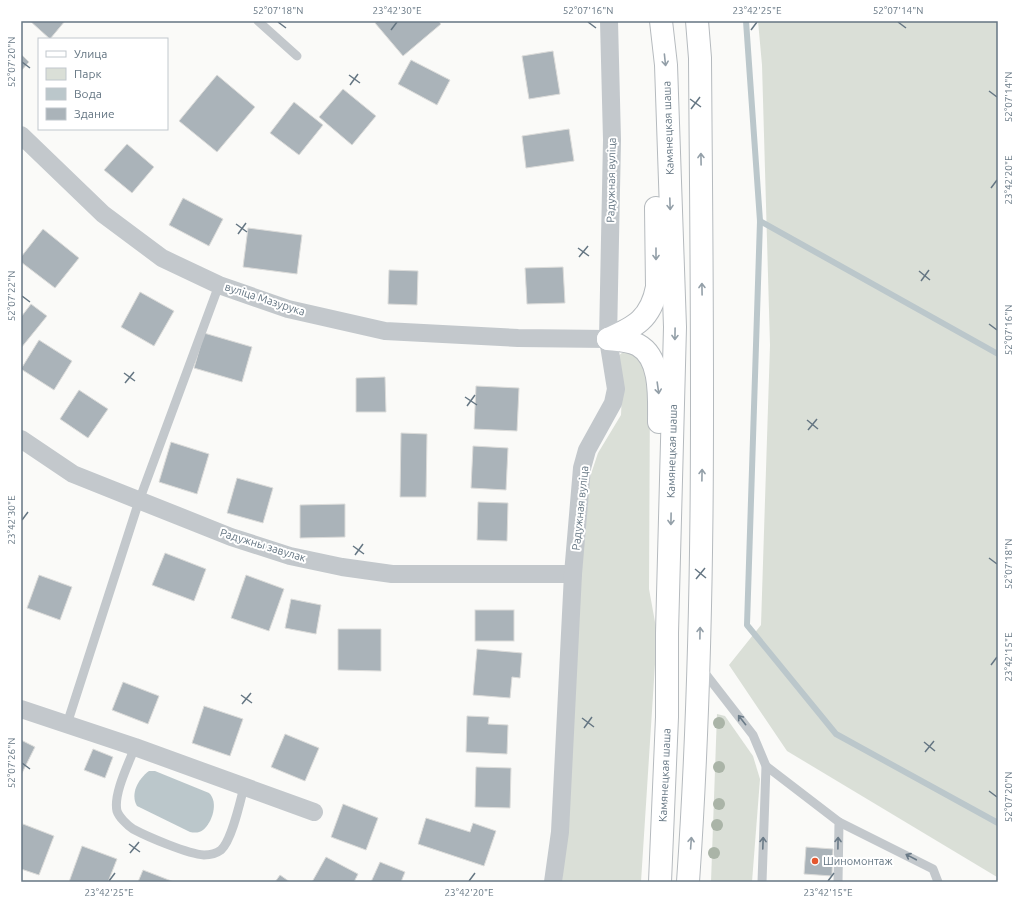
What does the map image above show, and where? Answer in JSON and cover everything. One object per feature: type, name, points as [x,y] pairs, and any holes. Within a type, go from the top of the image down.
[{"type":"main road","name":"Камянецкая шаша","points":[[660,882],[666,740],[667,633],[675,328],[666,65],[661,21]]},
{"type":"main road","points":[[688,882],[695,785],[699,664],[703,425],[700,58],[697,21]]},
{"type":"main road","points":[[608,338],[634,326],[643,319],[655,299],[657,287],[656,191],[667,118]]},
{"type":"main road","points":[[608,338],[629,341],[639,345],[652,360],[655,369],[659,401],[655,581],[667,633]]},
{"type":"street","name":"Радужная вуліца","points":[[553,882],[560,832],[574,574],[582,468],[587,450],[614,403],[616,389],[608,338],[612,140],[610,21]]},
{"type":"street","name":"вуліца Мазурука","points":[[21,135],[103,214],[162,258],[219,285],[288,309],[385,331],[518,338],[608,338]]},
{"type":"street","name":"Радужны завулак","points":[[21,439],[73,474],[231,537],[290,556],[342,567],[392,574],[574,574]]},
{"type":"street","points":[[21,709],[135,747],[314,812]]},
{"type":"lane","points":[[258,21],[296,56]]},
{"type":"lane","points":[[67,724],[139,501],[219,285]]},
{"type":"lane","points":[[699,664],[753,734],[766,766],[762,882]]},
{"type":"lane","points":[[135,747],[117,793],[117,811],[124,821],[132,828],[185,850],[203,855],[220,851],[226,846],[237,815],[244,787]]},
{"type":"lane","points":[[766,766],[839,822],[933,869],[938,882]]},
{"type":"lane","points":[[838,882],[839,822]]},
{"type":"green space","points":[[758,21],[998,21],[998,882],[996,882],[997,877],[787,751],[729,665],[761,625],[770,345],[762,65]]},
{"type":"green space","points":[[623,352],[630,352],[640,355],[650,389],[649,589],[657,633],[641,882],[562,882],[568,718],[590,477],[598,453],[621,415],[622,392],[616,358]]},
{"type":"green space","points":[[717,714],[725,716],[753,756],[760,779],[752,882],[711,882]]},
{"type":"water","points":[[149,771],[155,771],[209,793],[214,802],[214,807],[209,823],[203,830],[200,832],[190,832],[137,806],[134,797],[136,787],[145,774]]},
{"type":"building","points":[[30,21],[65,21],[51,38],[49,38]]},
{"type":"building","points":[[378,21],[438,21],[441,24],[403,56],[375,23]]},
{"type":"building","points":[[553,51],[560,94],[529,99],[522,56]]},
{"type":"building","points":[[21,54],[29,62],[21,71]]},
{"type":"building","points":[[411,60],[450,80],[437,105],[398,84]]},
{"type":"building","points":[[217,75],[255,107],[217,152],[179,121]]},
{"type":"building","points":[[343,89],[376,116],[352,145],[319,117]]},
{"type":"building","points":[[294,102],[323,125],[299,155],[270,133]]},
{"type":"building","points":[[569,129],[574,161],[526,168],[522,136]]},
{"type":"building","points":[[127,144],[154,167],[132,193],[104,170]]},
{"type":"building","points":[[183,198],[223,219],[209,246],[169,225]]},
{"type":"building","points":[[248,228],[302,235],[297,274],[243,267]]},
{"type":"building","points":[[43,229],[79,258],[55,288],[21,262],[21,257]]},
{"type":"building","points":[[563,267],[565,303],[527,304],[525,268]]},
{"type":"building","points":[[389,270],[418,271],[417,305],[388,304]]},
{"type":"building","points":[[140,292],[174,311],[154,346],[121,327]]},
{"type":"building","points":[[31,304],[47,316],[21,348],[21,317]]},
{"type":"building","points":[[204,333],[252,347],[242,382],[194,368]]},
{"type":"building","points":[[39,340],[72,361],[54,390],[21,369]]},
{"type":"building","points":[[385,377],[386,412],[356,412],[356,378]]},
{"type":"building","points":[[476,386],[519,388],[517,431],[474,429]]},
{"type":"building","points":[[79,390],[108,409],[88,438],[60,419]]},
{"type":"building","points":[[401,433],[427,434],[426,497],[400,497]]},
{"type":"building","points":[[171,442],[209,454],[197,494],[159,482]]},
{"type":"building","points":[[473,446],[508,448],[506,490],[471,488]]},
{"type":"building","points":[[237,478],[273,488],[263,523],[227,513]]},
{"type":"building","points":[[478,502],[508,503],[507,541],[477,540]]},
{"type":"building","points":[[345,504],[345,537],[300,538],[300,505]]},
{"type":"building","points":[[165,553],[206,569],[194,601],[152,585]]},
{"type":"building","points":[[39,575],[72,587],[60,620],[27,608]]},
{"type":"building","points":[[246,575],[284,589],[269,631],[231,618]]},
{"type":"building","points":[[291,599],[321,605],[316,634],[285,628]]},
{"type":"building","points":[[475,610],[514,610],[514,641],[475,641]]},
{"type":"building","points":[[338,629],[381,629],[381,671],[338,670]]},
{"type":"building","points":[[477,649],[522,653],[520,678],[512,677],[510,698],[473,695]]},
{"type":"building","points":[[123,682],[159,696],[148,724],[112,710]]},
{"type":"building","points":[[204,706],[243,719],[230,756],[192,743]]},
{"type":"building","points":[[467,716],[489,717],[488,724],[508,725],[507,754],[466,752]]},
{"type":"building","points":[[285,734],[319,748],[305,781],[271,767]]},
{"type":"building","points":[[21,740],[35,747],[21,775]]},
{"type":"building","points":[[93,749],[113,757],[105,778],[84,770]]},
{"type":"building","points":[[476,767],[511,768],[510,808],[475,807]]},
{"type":"building","points":[[343,804],[378,818],[366,850],[331,837]]},
{"type":"building","points":[[426,818],[470,832],[473,823],[496,831],[484,866],[418,844]]},
{"type":"building","points":[[23,824],[54,836],[39,875],[21,869],[21,829]]},
{"type":"building","points":[[82,846],[117,859],[108,882],[69,882]]},
{"type":"building","points":[[806,847],[833,849],[832,876],[804,874]]},
{"type":"building","points":[[326,857],[358,874],[354,882],[312,882]]},
{"type":"building","points":[[380,862],[405,872],[401,882],[371,882]]},
{"type":"building","points":[[143,870],[174,882],[138,882]]},
{"type":"building","points":[[280,875],[290,882],[275,882]]},
{"type":"waterway","points":[[746,21],[760,221],[747,625],[836,734],[998,823]]},
{"type":"waterway","points":[[760,221],[998,354]]},
{"type":"place","name":"Шиномонтаж","points":[[815,861]]}]
